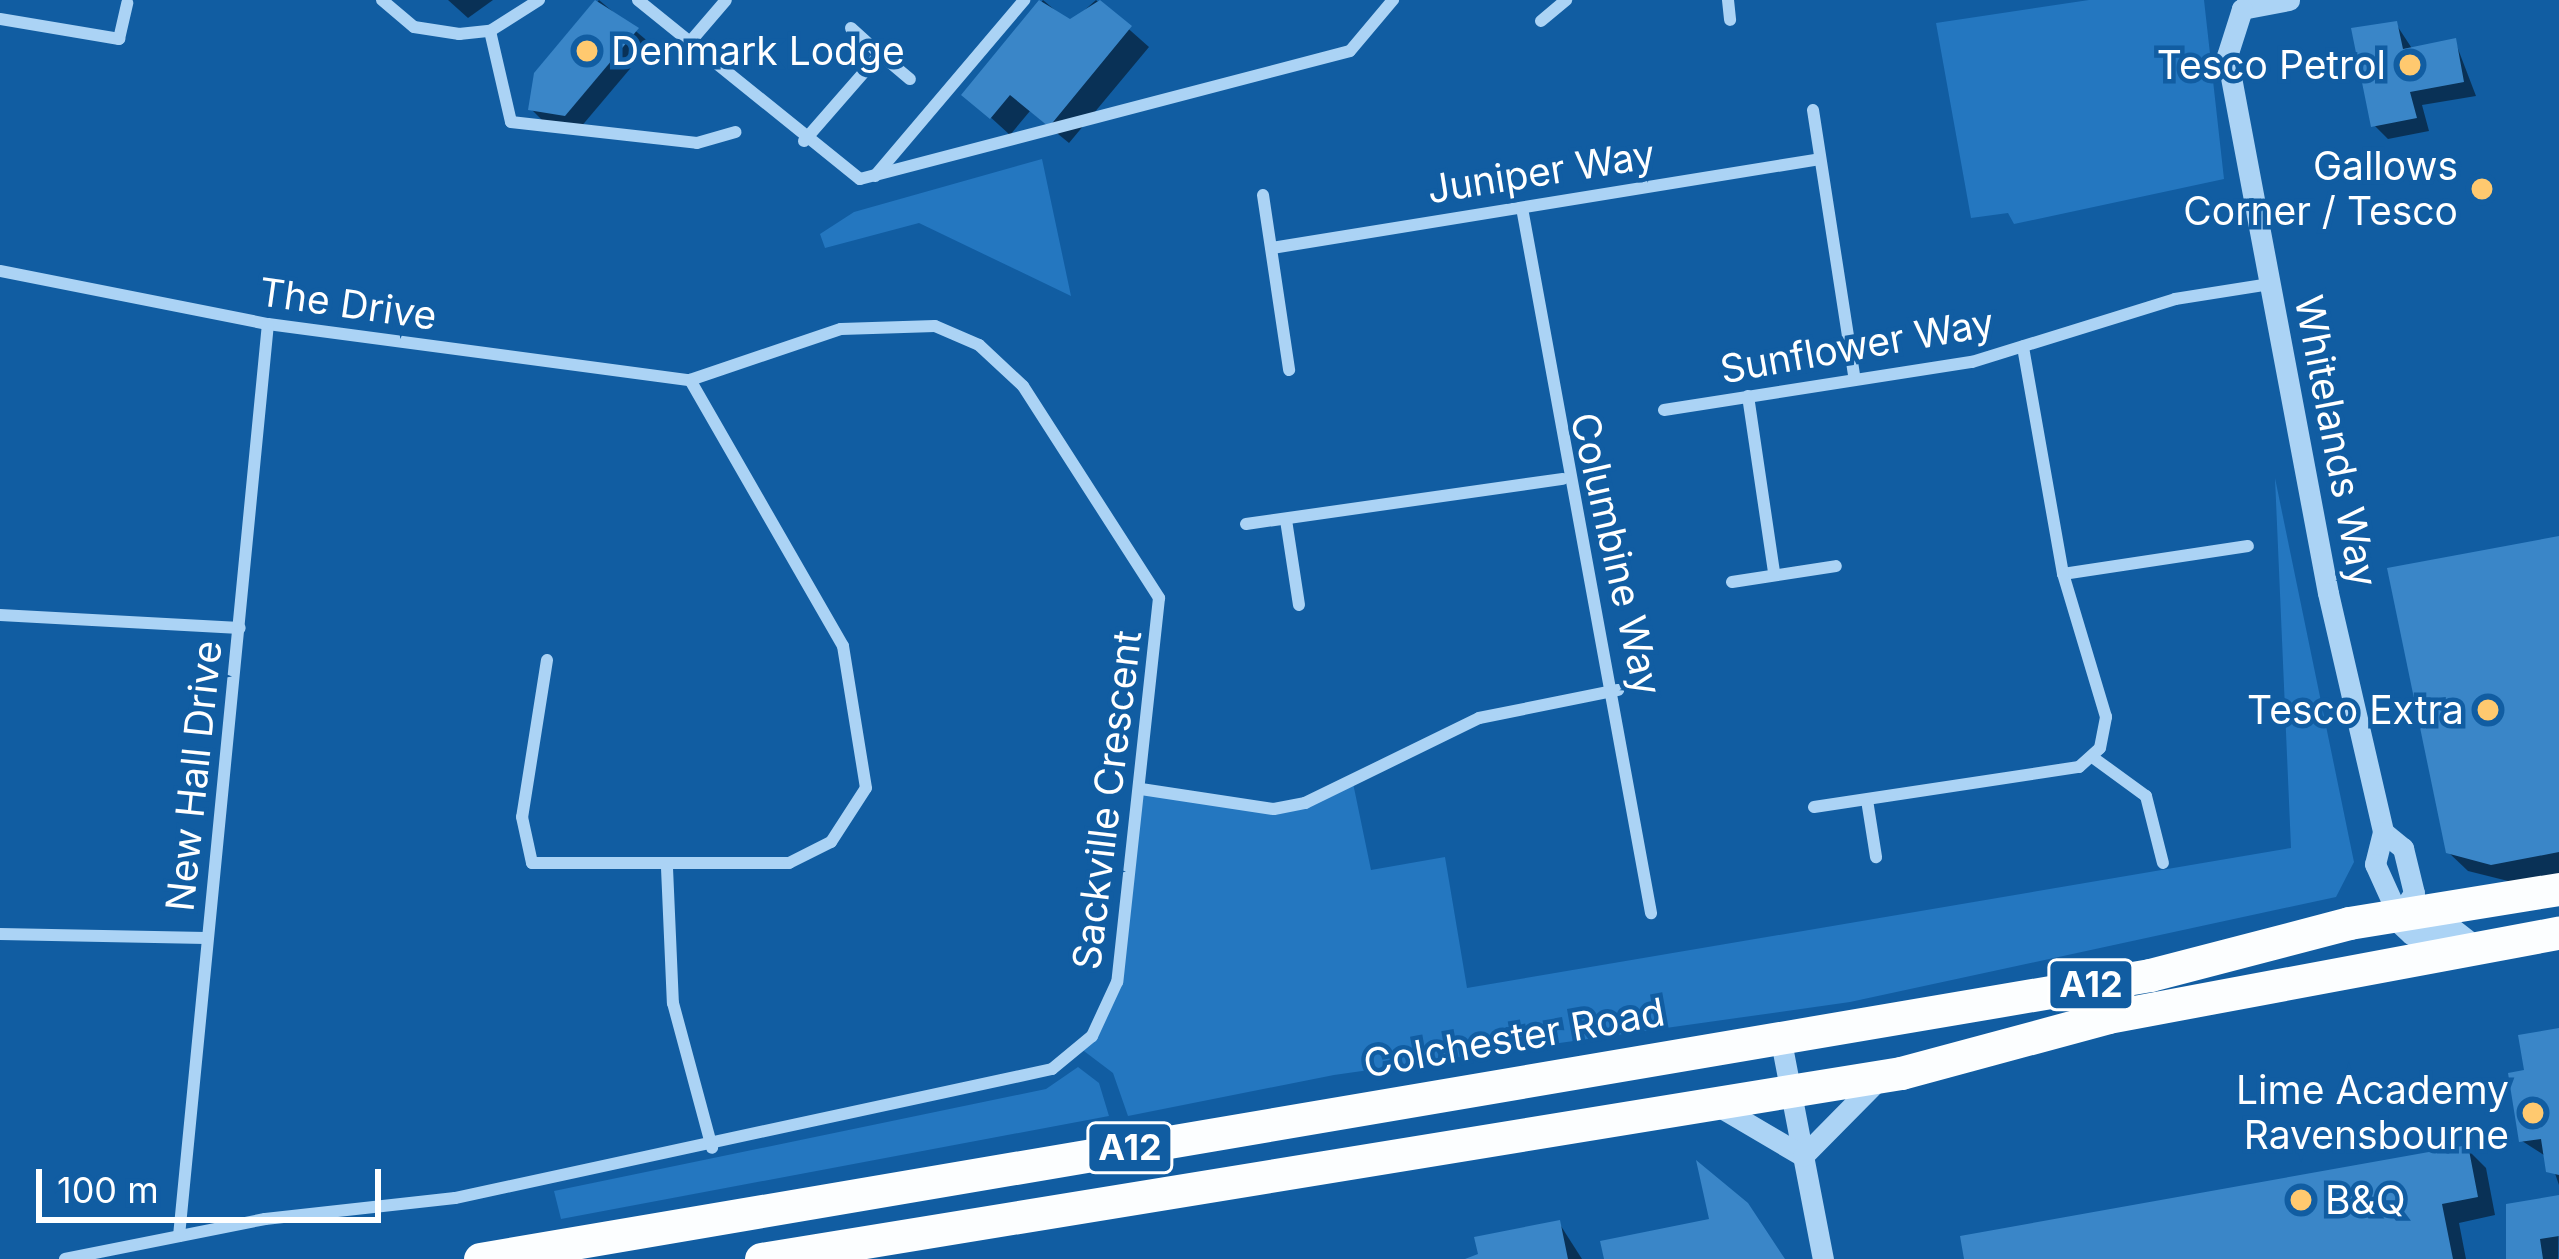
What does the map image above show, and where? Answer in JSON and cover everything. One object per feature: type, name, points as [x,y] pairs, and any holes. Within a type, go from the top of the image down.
[{"type":"highway","name":"Colchester Road","points":[[480,1259],[2150,975],[2397,917],[2559,889]]},
{"type":"highway","points":[[2374,968],[2397,917]]},
{"type":"highway","name":"A12","points":[[761,1259],[1705,1098],[1901,1073],[2108,1017],[2559,933]]},
{"type":"street","points":[[382,0],[414,28],[490,31],[539,0]]},
{"type":"street","points":[[638,0],[844,176],[874,176],[1350,51],[1394,0]]},
{"type":"street","points":[[690,42],[726,0]]},
{"type":"street","points":[[874,176],[1024,0]]},
{"type":"street","points":[[1540,21],[1566,0]]},
{"type":"street","points":[[1728,0],[1730,20]]},
{"type":"street","name":"Whitelands Way","points":[[2289,0],[2238,4],[2227,56],[2383,832],[2403,848],[2414,893],[2397,917]]},
{"type":"street","points":[[0,19],[118,39],[127,3]]},
{"type":"street","points":[[851,28],[910,79]]},
{"type":"street","points":[[490,31],[511,122],[697,142],[735,132]]},
{"type":"street","points":[[803,141],[880,55]]},
{"type":"street","points":[[1813,110],[1855,380]]},
{"type":"street","name":"Juniper Way","points":[[1271,248],[1820,159]]},
{"type":"street","points":[[1263,195],[1289,370]]},
{"type":"street","name":"Columbine Way","points":[[1522,208],[1563,479],[1618,689],[1651,913]]},
{"type":"street","name":"The Drive","points":[[0,272],[268,324],[690,380]]},
{"type":"street","name":"Sunflower Way","points":[[1664,410],[1855,380],[2023,346],[2175,299],[2270,284]]},
{"type":"street","name":"Sackville Crescent","points":[[65,1259],[712,1148],[1028,1078],[1073,1055],[1118,982],[1159,598],[1023,386],[979,345],[888,320],[690,380]]},
{"type":"street","name":"New Hall Drive","points":[[179,1236],[268,324]]},
{"type":"street","points":[[2023,346],[2063,574],[2106,717],[2095,759]]},
{"type":"street","points":[[547,660],[520,845],[532,863],[667,868],[789,863],[831,842],[866,788],[843,646],[690,380]]},
{"type":"street","points":[[1748,396],[1774,574]]},
{"type":"street","points":[[1246,524],[1563,479]]},
{"type":"street","points":[[1286,520],[1299,605]]},
{"type":"street","points":[[2063,574],[2248,546]]},
{"type":"street","points":[[1732,582],[1836,566]]},
{"type":"street","points":[[0,615],[240,628]]},
{"type":"street","points":[[1141,789],[1274,809],[1305,803],[1479,718],[1618,689]]},
{"type":"street","points":[[1814,807],[2095,759],[2146,796],[2163,862]]},
{"type":"street","points":[[1867,800],[1876,857]]},
{"type":"street","points":[[667,868],[673,1003],[712,1148]]},
{"type":"street","name":"A12","points":[[2397,917],[2411,934],[2452,928],[2478,948]]},
{"type":"street","points":[[0,934],[206,938]]},
{"type":"street","points":[[1780,1036],[1823,1259]]},
{"type":"street","points":[[1803,1156],[1862,1089],[1901,1073]]},
{"type":"street","points":[[1705,1098],[1803,1156]]},
{"type":"shaded area","points":[[2089,0],[2204,0],[2224,179],[2014,224],[2008,213],[1971,218],[1936,23]]},
{"type":"shaded area","points":[[1042,159],[1071,296],[919,223],[825,248],[820,234],[854,212]]},
{"type":"shaded area","points":[[2275,478],[2354,862],[2336,897],[1850,1002],[1334,1075],[1128,1116],[1113,1073],[1080,1048],[1108,1012],[1141,789],[1274,809],[1353,783],[1371,870],[1445,857],[1467,988],[2291,848]]},
{"type":"shaded area","points":[[1078,1067],[1099,1083],[1109,1116],[561,1219],[554,1191],[1046,1089]]},
{"type":"building","name":"Denmark Lodge","points":[[595,0],[639,28],[565,116],[528,110],[534,73]]},
{"type":"building","points":[[1039,0],[1070,19],[1100,0],[1132,26],[1049,127],[1010,95],[990,119],[961,95]]},
{"type":"building","name":"Tesco Petrol","points":[[2397,21],[2403,49],[2456,38],[2464,82],[2410,92],[2417,118],[2371,127],[2351,28]]},
{"type":"building","name":"Tesco Extra","points":[[2559,536],[2559,852],[2491,865],[2446,853],[2387,568]]},
{"type":"building","points":[[2559,1028],[2559,1175],[2546,1172],[2541,1139],[2519,1142],[2508,1073],[2524,1070],[2518,1035]]},
{"type":"building","name":"B&Q","points":[[2468,1145],[2478,1197],[2442,1204],[2453,1259],[1964,1259],[1960,1236]]},
{"type":"building","points":[[1696,1160],[1748,1203],[1785,1259],[1604,1259],[1600,1241],[1709,1219]]},
{"type":"building","points":[[2559,1195],[2559,1236],[2540,1239],[2543,1259],[2506,1259],[2506,1204]]},
{"type":"building","points":[[1560,1220],[1568,1259],[1465,1259],[1478,1254],[1474,1237]]},
{"type":"place","name":"Denmark Lodge","points":[[587,51]]},
{"type":"place","name":"Tesco Petrol","points":[[2410,65]]},
{"type":"place","name":"Gallows Corner / Tesco","points":[[2482,189]]},
{"type":"place","name":"Tesco Extra","points":[[2488,710]]},
{"type":"place","name":"Lime Academy Ravensbourne","points":[[2533,1113]]},
{"type":"place","name":"B&Q","points":[[2301,1200]]}]
